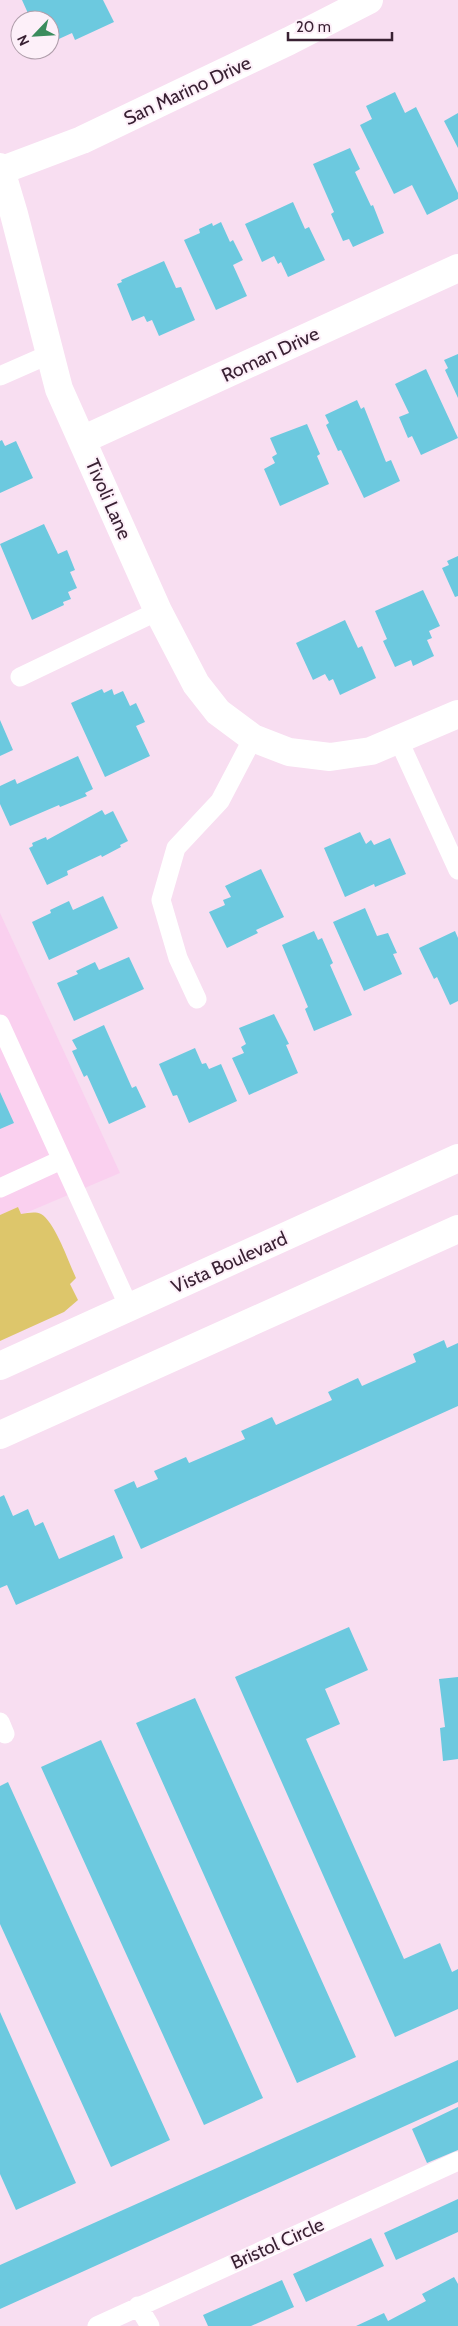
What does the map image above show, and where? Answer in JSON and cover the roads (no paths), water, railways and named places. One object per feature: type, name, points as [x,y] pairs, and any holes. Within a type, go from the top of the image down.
[{"type":"street","name":"San Marino Drive","points":[[0,169],[82,140],[289,41],[369,0]]},
{"type":"street","name":"Tivoli Lane","points":[[0,169],[14,214],[59,389],[158,611],[196,684],[218,712],[253,738],[289,752],[330,757],[371,752],[458,714]]},
{"type":"street","name":"Roman Drive","points":[[82,440],[458,268]]},
{"type":"street","name":"Vista Boulevard","points":[[0,1366],[458,1158]]},
{"type":"street","points":[[0,1435],[458,1229]]},
{"type":"lane","points":[[0,376],[50,354]]},
{"type":"lane","points":[[20,676],[158,611]]},
{"type":"lane","points":[[197,999],[178,958],[161,900],[176,848],[220,801],[253,738]]},
{"type":"lane","points":[[399,741],[458,870]]},
{"type":"lane","points":[[0,1024],[129,1307]]},
{"type":"lane","points":[[0,1188],[61,1160]]},
{"type":"lane","name":"Bristol Circle","points":[[97,2326],[458,2160]]},
{"type":"lane","points":[[138,2306],[150,2326]]}]
